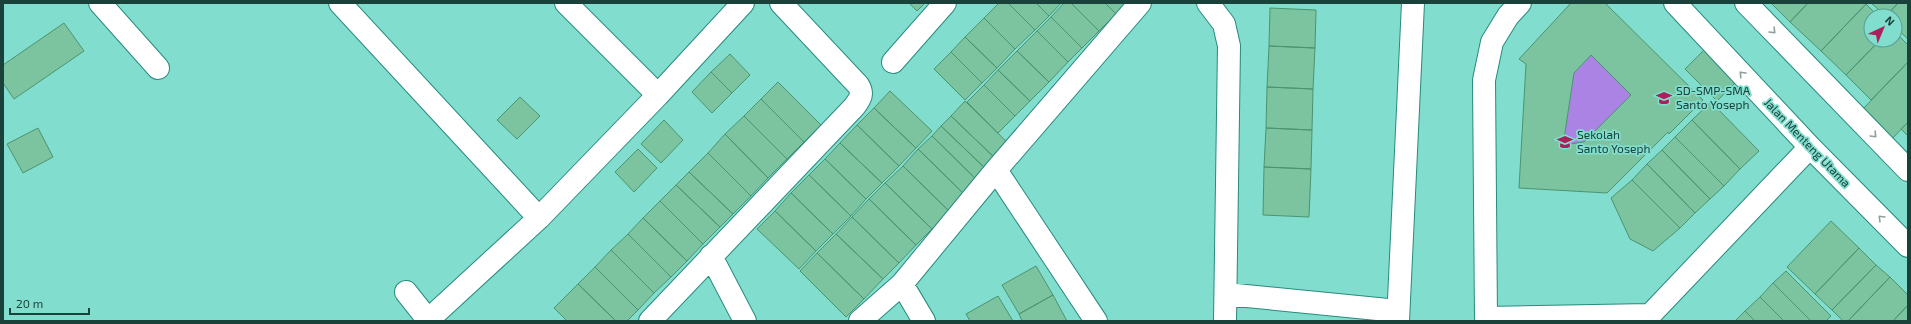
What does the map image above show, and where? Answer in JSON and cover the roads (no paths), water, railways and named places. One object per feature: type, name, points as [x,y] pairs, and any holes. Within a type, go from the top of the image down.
[{"type":"street","points":[[100,3],[158,68]]},
{"type":"street","points":[[340,3],[539,218]]},
{"type":"street","points":[[566,3],[658,95]]},
{"type":"street","points":[[406,292],[429,321],[539,218],[658,95],[744,3]]},
{"type":"street","points":[[650,321],[861,98],[862,93],[858,85],[781,3]]},
{"type":"street","points":[[893,62],[945,3]]},
{"type":"street","points":[[860,321],[902,284],[996,170],[1140,3]]},
{"type":"street","points":[[1208,3],[1224,24],[1229,46],[1226,294],[1224,321]]},
{"type":"street","points":[[1226,294],[1398,316],[1413,3]]},
{"type":"street","points":[[1520,3],[1508,16],[1492,42],[1484,80],[1486,318],[1650,315],[1810,147]]},
{"type":"street","name":"Jalan Menteng Utama","points":[[1675,3],[1810,147],[1908,246]]},
{"type":"street","points":[[1746,3],[1908,170]]},
{"type":"street","points":[[996,170],[1096,321]]},
{"type":"street","points":[[711,256],[745,321]]},
{"type":"street","points":[[902,284],[924,321]]},
{"type":"place","name":"SD-SMP-SMA Santo Yoseph","points":[[1664,98]]},
{"type":"place","name":"Sekolah Santo Yoseph","points":[[1565,142]]}]
